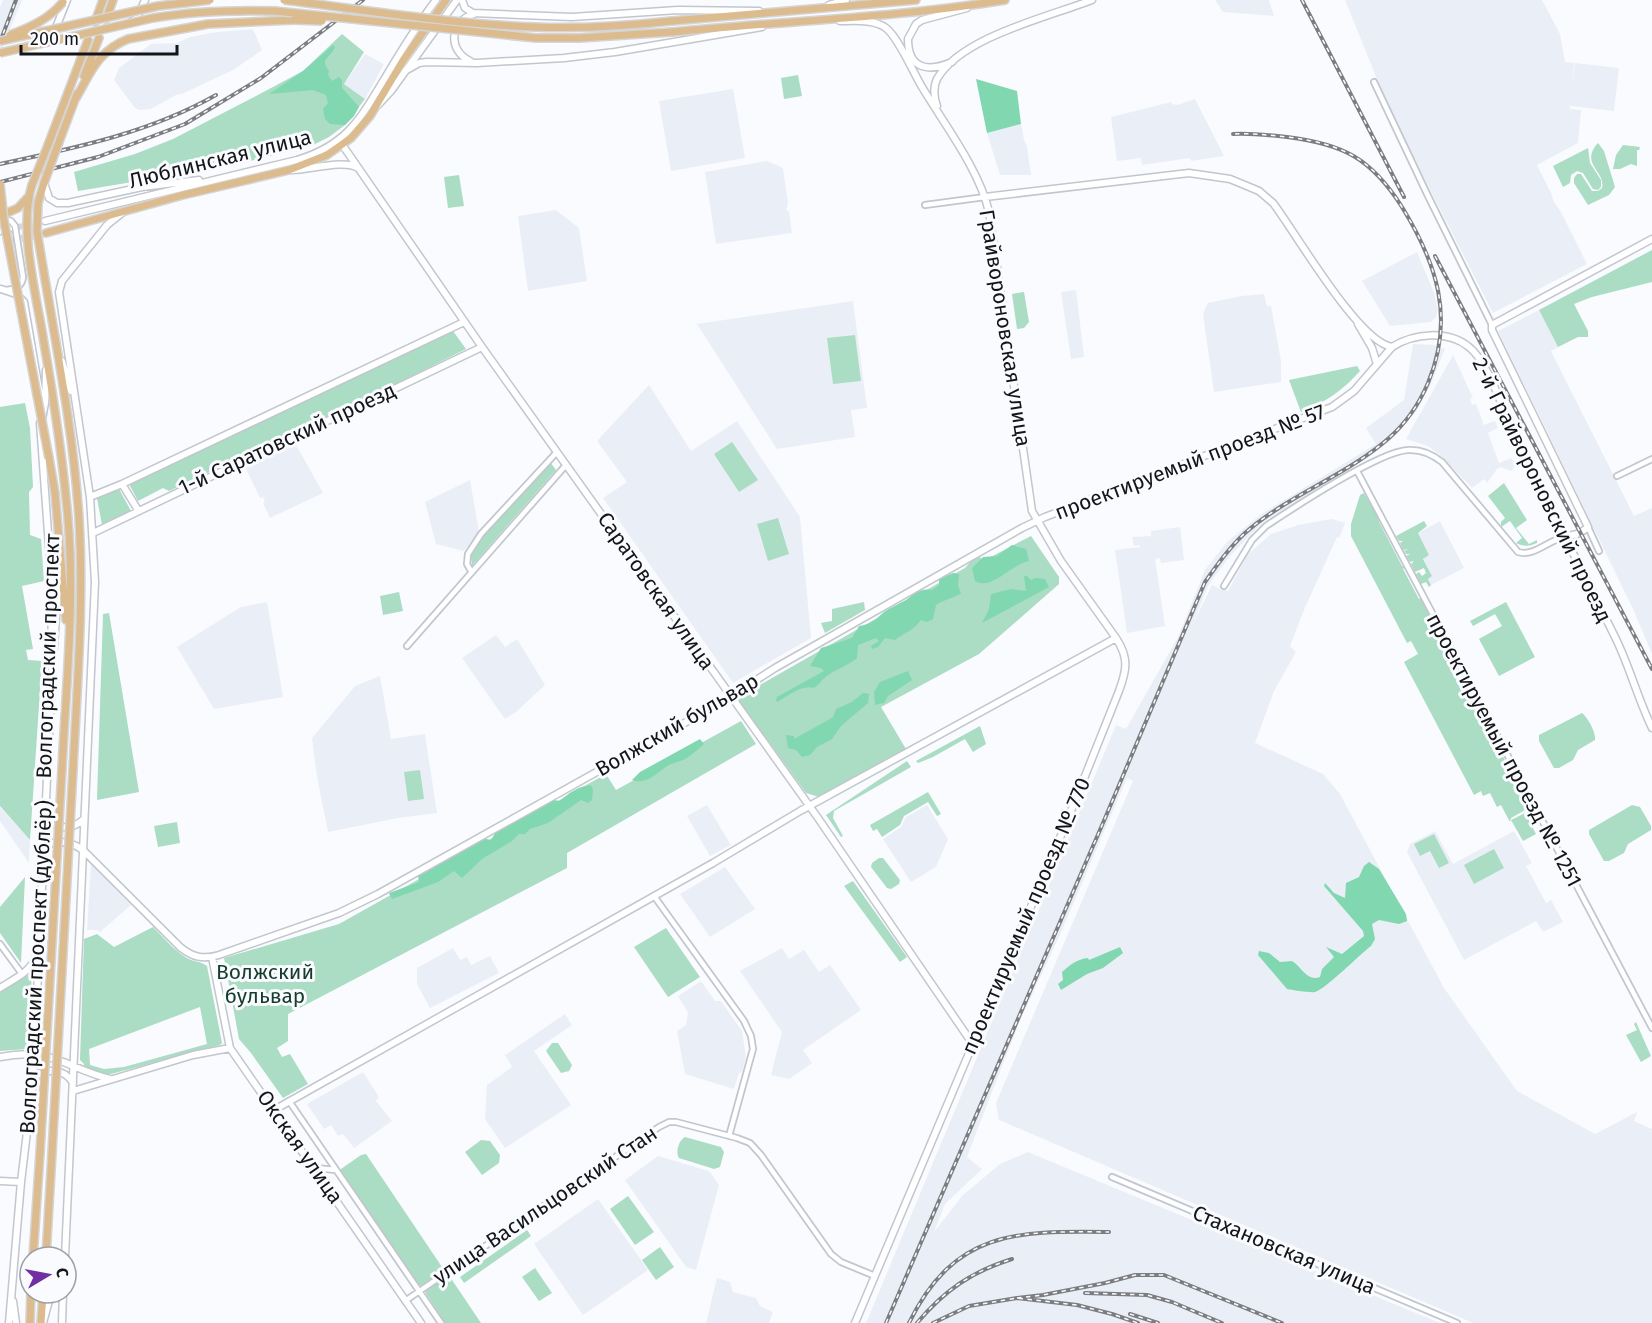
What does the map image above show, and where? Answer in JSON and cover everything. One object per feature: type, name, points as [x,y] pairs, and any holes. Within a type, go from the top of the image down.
[{"type":"main road","points":[[51,40],[65,0]]},
{"type":"main road","points":[[0,40],[38,24],[56,11],[65,0]]},
{"type":"main road","name":"Волгоградский проспект","points":[[34,1245],[62,769],[70,592],[68,521],[46,351],[26,223],[32,185],[103,0]]},
{"type":"main road","name":"Волгоградский проспект","points":[[47,1245],[81,601],[80,540],[74,463],[37,231],[38,203],[113,0]]},
{"type":"main road","points":[[0,52],[126,24],[137,18],[145,0]]},
{"type":"main road","points":[[0,40],[158,6],[210,0]]},
{"type":"main road","points":[[284,0],[490,24],[580,28],[916,0]]},
{"type":"main road","name":"Люблинская улица","points":[[45,221],[308,157],[341,142],[366,112],[411,36],[436,0]]},
{"type":"main road","name":"Люблинская улица","points":[[46,233],[230,183],[289,170],[318,160],[357,132],[446,0]]},
{"type":"main road","points":[[377,105],[457,0]]},
{"type":"main road","points":[[462,0],[465,8],[478,13],[572,17],[678,10],[771,11]]},
{"type":"main road","points":[[822,8],[846,0]]},
{"type":"main road","points":[[0,52],[153,18],[208,11],[275,11],[536,38],[589,38],[789,21],[909,14],[1005,0]]},
{"type":"main road","points":[[938,110],[934,92],[937,80],[955,60],[972,47],[1001,33],[1092,0]]},
{"type":"main road","points":[[955,60],[933,68],[921,66],[909,52],[908,39],[916,24],[932,17],[988,3]]},
{"type":"main road","points":[[477,63],[466,60],[460,54],[454,38],[459,22],[478,13]]},
{"type":"main road","points":[[76,98],[101,55],[107,49],[128,39],[208,24],[283,20],[364,21]]},
{"type":"main road","name":"Грайвороновская улица","points":[[823,20],[871,23],[886,28],[892,34],[938,110],[985,198],[1032,511],[1036,521]]},
{"type":"main road","points":[[405,71],[419,63],[428,62],[477,63],[615,52],[740,32],[789,21]]},
{"type":"main road","name":"Саратовская улица","points":[[341,142],[482,347],[809,807],[972,1043]]},
{"type":"main road","points":[[289,170],[307,170],[345,163],[360,170]]},
{"type":"main road","points":[[985,198],[1189,173],[1230,178],[1258,191],[1273,203],[1351,314],[1371,346],[1377,364]]},
{"type":"main road","points":[[44,183],[49,198],[62,203],[142,187],[218,179]]},
{"type":"main road","points":[[0,184],[4,220],[55,493],[68,644]]},
{"type":"main road","points":[[0,217],[18,208],[29,195]]},
{"type":"main road","name":"Волгоградский проспект (дублёр)","points":[[65,1245],[94,630],[93,533],[90,497],[59,288],[62,281],[107,225],[125,211]]},
{"type":"main road","points":[[0,231],[9,229]]},
{"type":"main road","points":[[1564,537],[1583,531],[1492,330],[1492,325],[1652,239]]},
{"type":"main road","points":[[0,244],[11,241]]},
{"type":"main road","name":"Волгоградский проспект (дублёр)","points":[[3,289],[21,297],[27,312],[40,397],[40,430],[51,574],[52,670],[33,1079],[21,1182],[9,1323]]},
{"type":"main road","points":[[1351,314],[1371,335],[1385,346],[1392,347]]},
{"type":"main road","name":"1-й Саратовский проезд","points":[[90,497],[122,484],[464,321]]},
{"type":"main road","name":"2-й Грайвороновский проезд","points":[[1392,347],[1406,340],[1430,335],[1461,342],[1474,351],[1486,371],[1564,537],[1619,646],[1652,728]]},
{"type":"main road","name":"Волгоградский проспект (дублёр)","points":[[54,336],[78,415]]},
{"type":"main road","name":"1-й Саратовский проезд","points":[[93,533],[482,347]]},
{"type":"main road","name":"проектируемый проезд № 57","points":[[1036,521],[1325,411],[1351,394],[1392,347]]},
{"type":"main road","name":"Волгоградский проспект (дублёр)","points":[[40,430],[46,386],[46,351]]},
{"type":"main road","points":[[122,484],[138,510]]},
{"type":"main road","name":"проектируемый проезд № 770","points":[[855,1323],[1065,826],[1125,674],[1124,651],[1036,521]]},
{"type":"main road","name":"Волжский бульвар","points":[[212,957],[328,918],[364,902],[1036,521]]},
{"type":"main road","points":[[52,670],[57,630],[59,556]]},
{"type":"main road","points":[[274,1110],[809,807],[1116,638]]},
{"type":"main road","points":[[44,815],[53,825],[63,828],[73,826],[85,818]]},
{"type":"main road","points":[[43,848],[54,842],[66,842],[83,850],[186,952],[201,958],[212,957]]},
{"type":"main road","points":[[0,988],[22,974],[35,961],[39,947]]},
{"type":"main road","name":"Окская улица","points":[[212,957],[230,1048],[421,1323]]},
{"type":"main road","points":[[33,1079],[41,1072],[56,1072],[66,1075],[73,1088],[193,1055],[230,1048]]},
{"type":"main road","points":[[0,1057],[34,1053],[54,1057],[111,1079]]},
{"type":"main road","points":[[0,1181],[21,1182]]},
{"type":"main road","name":"Волгоградский проспект (дублёр)","points":[[12,1288],[16,1323]]},
{"type":"main road","points":[[30,1323],[31,1305]]},
{"type":"main road","points":[[42,1323],[43,1305]]},
{"type":"main road","points":[[42,1323],[47,1305]]},
{"type":"main road","points":[[62,1323],[63,1305]]},
{"type":"street","points":[[1374,82],[1492,325]]},
{"type":"street","points":[[924,205],[985,198]]},
{"type":"street","points":[[0,217],[7,219],[15,226],[23,272],[20,285],[13,289],[3,289]]},
{"type":"street","points":[[1224,586],[1257,534],[1286,513],[1357,471],[1398,452],[1409,450],[1426,452],[1435,456],[1450,470],[1518,552],[1530,553],[1564,537]]},
{"type":"street","points":[[471,571],[467,564],[472,546],[557,452]]},
{"type":"street","points":[[1617,477],[1652,459]]},
{"type":"street","points":[[408,646],[471,571],[566,465]]},
{"type":"street","name":"проектируемый проезд № 1251","points":[[1357,471],[1652,1028]]},
{"type":"street","points":[[1583,531],[1599,551]]},
{"type":"street","points":[[654,896],[744,1021],[751,1036],[752,1054],[729,1136]]},
{"type":"street","points":[[0,944],[22,974]]},
{"type":"street","points":[[288,1101],[441,1323]]},
{"type":"street","name":"улица Васильцовский Стан","points":[[405,1301],[663,1124],[680,1123],[747,1141],[757,1150],[831,1254],[841,1262],[875,1276]]},
{"type":"street","points":[[315,1168],[336,1170]]},
{"type":"street","name":"Стахановская улица","points":[[1112,1177],[1456,1323]]},
{"type":"shaded area","points":[[3,0],[22,0],[0,53],[0,7]]},
{"type":"shaded area","points":[[1215,0],[1269,0],[1274,16],[1223,12]]},
{"type":"shaded area","points":[[1345,0],[1542,0],[1560,34],[1565,62],[1574,63],[1572,86],[1575,63],[1619,68],[1614,111],[1570,106],[1570,109],[1581,110],[1578,143],[1537,165],[1587,264],[1493,313],[1401,133]]},
{"type":"shaded area","points":[[253,29],[262,50],[233,70],[176,95],[151,109],[135,108],[114,80],[119,68],[151,44],[177,43],[190,37],[217,32]]},
{"type":"shaded area","points":[[365,54],[384,64],[365,99],[344,84]]},
{"type":"shaded area","points":[[733,89],[745,158],[671,171],[659,101]]},
{"type":"shaded area","points":[[1195,99],[1224,156],[1142,165],[1141,158],[1117,161],[1111,117],[1171,102],[1177,105]]},
{"type":"shaded area","points":[[1021,124],[1031,175],[1000,175],[987,133]]},
{"type":"shaded area","points":[[767,161],[783,168],[788,203],[786,210],[789,212],[792,233],[716,244],[705,172]]},
{"type":"shaded area","points":[[556,210],[579,228],[587,281],[528,291],[518,216]]},
{"type":"shaded area","points":[[1417,252],[1434,293],[1438,309],[1436,317],[1431,322],[1390,326],[1362,281]]},
{"type":"shaded area","points":[[1076,290],[1084,357],[1071,359],[1061,292]]},
{"type":"shaded area","points":[[1264,294],[1267,306],[1271,306],[1281,361],[1281,382],[1214,392],[1203,314],[1208,303]]},
{"type":"shaded area","points":[[853,301],[867,408],[851,410],[855,437],[777,449],[697,324]]},
{"type":"shaded area","points":[[1539,310],[1558,347],[1551,351],[1634,516],[1652,508],[1652,654],[1633,609],[1498,331]]},
{"type":"shaded area","points":[[1413,344],[1433,345],[1445,349],[1430,386],[1417,410],[1385,445],[1262,523],[1231,555],[1208,586],[1193,624],[1212,585],[1228,591],[1248,554],[1271,534],[1298,525],[1332,519],[1345,523],[1304,610],[1290,646],[1296,652],[1274,691],[1255,743],[1323,774],[1340,794],[1444,988],[1517,1091],[1595,1134],[1637,1112],[1634,1121],[1652,1129],[1652,1323],[1473,1323],[999,1120],[996,1103],[1133,781],[1127,778],[1059,937],[1021,1018],[967,1157],[982,1169],[945,1204],[934,1232],[963,1195],[1000,1164],[1028,1152],[1440,1323],[866,1323],[1116,725],[1126,729],[1178,637],[1205,570],[1227,542],[1263,513],[1376,444],[1366,428],[1404,400]]},
{"type":"shaded area","points":[[1453,355],[1473,398],[1470,399],[1472,405],[1476,404],[1484,425],[1495,421],[1498,428],[1488,433],[1499,463],[1511,458],[1517,465],[1511,471],[1501,467],[1497,469],[1487,483],[1484,479],[1472,488],[1428,446],[1406,439]]},
{"type":"shaded area","points":[[649,385],[691,451],[737,421],[800,517],[811,638],[733,683],[603,498],[627,482],[597,441]]},
{"type":"shaded area","points":[[295,443],[323,493],[270,518],[263,503],[265,502],[263,497],[260,498],[246,469],[249,465]]},
{"type":"shaded area","points":[[470,480],[479,532],[464,551],[436,544],[425,502]]},
{"type":"shaded area","points":[[1440,521],[1464,568],[1431,585],[1428,579],[1432,576],[1423,558],[1429,555],[1418,533]]},
{"type":"shaded area","points":[[1180,527],[1184,560],[1161,563],[1160,558],[1155,559],[1165,626],[1127,633],[1115,550],[1140,547],[1140,545],[1134,546],[1132,537],[1151,536],[1151,531]]},
{"type":"shaded area","points":[[267,602],[283,697],[214,709],[177,647],[241,607]]},
{"type":"shaded area","points":[[496,635],[505,647],[517,639],[545,685],[505,719],[462,658]]},
{"type":"shaded area","points":[[380,676],[391,739],[425,734],[437,813],[328,832],[312,738],[355,686]]},
{"type":"shaded area","points":[[707,805],[731,845],[710,856],[687,816]]},
{"type":"shaded area","points":[[927,805],[948,839],[936,867],[911,882],[883,839],[901,827],[906,817]]},
{"type":"shaded area","points":[[0,807],[30,840],[29,863],[0,821]]},
{"type":"shaded area","points":[[1435,831],[1453,864],[1514,831],[1532,863],[1526,866],[1546,903],[1551,900],[1563,922],[1543,932],[1536,921],[1464,960],[1407,852],[1410,844]]},
{"type":"shaded area","points":[[91,864],[131,905],[100,932],[87,930]]},
{"type":"shaded area","points":[[725,867],[755,909],[710,937],[680,894]]},
{"type":"shaded area","points":[[453,948],[460,960],[467,957],[471,965],[490,956],[499,973],[430,1008],[417,984],[417,968]]},
{"type":"shaded area","points":[[782,948],[789,959],[804,950],[819,972],[830,965],[861,1010],[803,1050],[812,1063],[789,1079],[771,1075],[782,1032],[740,971]]},
{"type":"shaded area","points":[[701,981],[715,1001],[721,1001],[742,1031],[746,1057],[734,1089],[685,1074],[677,1031],[686,1025],[688,1013],[678,996]]},
{"type":"shaded area","points":[[565,1014],[572,1025],[534,1051],[571,1105],[505,1148],[485,1119],[487,1085],[512,1067],[505,1055]]},
{"type":"shaded area","points":[[363,1072],[379,1097],[376,1101],[392,1121],[354,1148],[343,1134],[338,1136],[331,1125],[324,1129],[307,1104]]},
{"type":"shaded area","points":[[658,1156],[709,1171],[719,1185],[696,1270],[686,1267],[625,1180]]},
{"type":"shaded area","points":[[598,1199],[648,1270],[583,1315],[534,1244]]},
{"type":"shaded area","points":[[717,1278],[730,1282],[733,1292],[756,1298],[760,1306],[773,1312],[769,1323],[706,1323]]},
{"type":"green space","points":[[342,34],[364,52],[344,84],[365,99],[345,125],[329,137],[311,146],[230,166],[195,172],[194,164],[174,167],[175,175],[78,191],[74,172],[135,154],[173,139],[303,71]]},
{"type":"green space","points":[[333,45],[335,47],[333,51],[325,61],[329,71],[328,75],[332,81],[339,77],[342,80],[342,88],[359,107],[345,125],[330,124],[325,119],[323,109],[328,103],[326,95],[313,90],[269,94],[303,71]]},
{"type":"green space","points":[[798,75],[802,96],[784,99],[781,78]]},
{"type":"green space","points":[[976,79],[1017,91],[1021,124],[987,133]]},
{"type":"green space","points":[[1598,143],[1604,151],[1615,187],[1609,195],[1588,205],[1574,183],[1574,178],[1577,174],[1581,174],[1592,191],[1602,188],[1602,182],[1591,156]]},
{"type":"green space","points":[[1623,145],[1640,147],[1637,150],[1637,166],[1631,164],[1620,169],[1613,169],[1616,155]]},
{"type":"green space","points":[[1588,148],[1590,163],[1601,180],[1601,187],[1598,190],[1593,189],[1583,173],[1577,171],[1571,175],[1570,183],[1563,187],[1553,166]]},
{"type":"green space","points":[[459,175],[464,206],[448,208],[444,177]]},
{"type":"green space","points":[[1652,250],[1652,282],[1592,297],[1574,304],[1588,331],[1588,337],[1578,337],[1558,347],[1539,310]]},
{"type":"green space","points":[[1024,292],[1029,322],[1024,328],[1017,329],[1012,294]]},
{"type":"green space","points":[[453,331],[466,349],[398,383],[169,491],[163,488],[138,501],[129,484],[176,460]]},
{"type":"green space","points":[[855,335],[861,381],[833,384],[827,338]]},
{"type":"green space","points":[[1357,366],[1360,371],[1340,390],[1326,400],[1301,412],[1289,380]]},
{"type":"green space","points":[[25,403],[30,428],[33,487],[29,492],[30,535],[41,539],[44,581],[22,586],[33,649],[26,650],[28,660],[42,661],[30,840],[0,806],[0,407]]},
{"type":"green space","points":[[732,442],[758,480],[739,492],[714,454]]},
{"type":"green space","points":[[550,462],[556,470],[472,566],[471,555],[483,536]]},
{"type":"green space","points":[[1504,483],[1527,520],[1516,528],[1529,544],[1537,540],[1537,543],[1527,546],[1516,543],[1522,538],[1510,521],[1501,527],[1501,522],[1505,518],[1488,496]]},
{"type":"green space","points":[[119,489],[131,511],[102,525],[97,498]]},
{"type":"green space","points":[[1364,493],[1402,566],[1405,567],[1403,569],[1419,599],[1423,600],[1449,656],[1452,655],[1496,738],[1495,741],[1509,768],[1511,767],[1514,772],[1509,776],[1527,809],[1511,818],[1510,822],[1501,805],[1497,807],[1490,793],[1483,796],[1481,791],[1474,795],[1404,662],[1418,654],[1411,641],[1407,643],[1351,536],[1351,524],[1360,495]]},
{"type":"green space","points":[[778,518],[789,554],[768,561],[757,524]]},
{"type":"green space","points":[[1424,521],[1427,526],[1418,533],[1429,555],[1423,559],[1432,576],[1428,579],[1431,585],[1429,587],[1426,582],[1421,584],[1416,574],[1419,572],[1422,576],[1426,573],[1424,568],[1415,572],[1411,564],[1414,561],[1410,562],[1406,556],[1410,554],[1404,551],[1408,549],[1403,550],[1400,543],[1403,541],[1399,541],[1396,536]]},
{"type":"green space","points":[[1031,536],[1059,577],[1059,584],[979,654],[881,707],[906,749],[819,797],[806,793],[737,698],[965,568],[972,560],[980,557],[983,561]]},
{"type":"green space","points":[[1012,545],[1026,549],[1029,561],[988,583],[975,581],[972,568],[983,557],[997,556]]},
{"type":"green space","points":[[953,573],[959,574],[958,586],[961,593],[936,605],[933,619],[927,622],[921,620],[911,630],[895,640],[885,638],[878,647],[872,649],[871,646],[879,641],[876,638],[858,645],[857,658],[828,675],[814,688],[800,689],[777,702],[777,697],[824,671],[821,668],[810,666],[821,648],[852,638],[859,626],[873,621],[918,592],[932,590],[939,585],[939,579]]},
{"type":"green space","points":[[1024,576],[1031,580],[1045,579],[1049,587],[982,623],[989,609],[991,594],[1011,589],[1026,591]]},
{"type":"green space","points":[[399,592],[403,611],[383,615],[380,596]]},
{"type":"green space","points":[[864,602],[865,610],[825,633],[821,623],[832,621],[832,609]]},
{"type":"green space","points":[[1506,602],[1535,657],[1499,676],[1479,639],[1502,626],[1495,614],[1473,626],[1470,621]]},
{"type":"green space","points":[[109,613],[139,792],[97,800],[103,614]]},
{"type":"green space","points":[[908,671],[912,680],[888,696],[884,703],[875,705],[874,692],[880,682]]},
{"type":"green space","points":[[863,693],[869,694],[868,703],[841,726],[832,739],[817,747],[810,755],[802,757],[796,750],[788,748],[786,735],[794,736],[794,739],[833,717],[836,709],[852,702]]},
{"type":"green space","points":[[1582,713],[1591,725],[1595,740],[1578,750],[1573,760],[1559,768],[1554,768],[1539,741],[1539,735]]},
{"type":"green space","name":"Волжский бульвар","points":[[741,721],[756,744],[567,853],[567,868],[288,1014],[288,1041],[277,1048],[282,1057],[290,1054],[308,1084],[283,1098],[239,1039],[224,958],[339,924],[606,774],[616,790]]},
{"type":"green space","points":[[980,726],[986,744],[973,752],[965,739],[933,757],[918,763],[916,761]]},
{"type":"green space","points":[[700,739],[704,744],[685,759],[667,766],[646,780],[632,780],[640,772]]},
{"type":"green space","points":[[907,761],[911,767],[834,811],[833,818],[843,836],[841,837],[826,815]]},
{"type":"green space","points":[[420,770],[424,799],[408,801],[404,772]]},
{"type":"green space","points":[[591,785],[592,800],[588,803],[581,800],[548,823],[530,829],[525,834],[519,834],[512,841],[482,859],[462,878],[454,871],[438,882],[392,899],[389,893],[419,882],[418,876],[482,838],[491,840],[497,830],[524,815],[554,800],[560,801],[578,789]]},
{"type":"green space","points":[[928,792],[941,814],[937,816],[928,802],[904,816],[900,825],[882,837],[877,829],[873,831],[870,825]]},
{"type":"green space","points":[[1632,805],[1640,807],[1651,830],[1628,844],[1624,853],[1609,861],[1604,861],[1589,830]]},
{"type":"green space","points":[[1525,813],[1536,834],[1523,841],[1511,820]]},
{"type":"green space","points":[[177,822],[180,843],[158,847],[154,826]]},
{"type":"green space","points":[[1434,834],[1449,863],[1439,868],[1430,851],[1420,856],[1414,844]]},
{"type":"green space","points":[[1494,849],[1504,868],[1474,884],[1464,865]]},
{"type":"green space","points":[[883,858],[900,880],[899,884],[891,889],[887,888],[871,867],[872,863]]},
{"type":"green space","points":[[1369,862],[1379,869],[1406,914],[1407,921],[1399,924],[1379,920],[1372,924],[1375,939],[1371,946],[1335,978],[1315,992],[1287,989],[1258,955],[1259,951],[1269,953],[1280,962],[1292,961],[1308,976],[1320,977],[1322,969],[1334,957],[1326,947],[1342,954],[1364,936],[1363,931],[1324,886],[1325,883],[1334,893],[1345,898],[1346,883],[1359,877],[1364,866]]},
{"type":"green space","points":[[25,877],[21,963],[0,933],[0,907]]},
{"type":"green space","points":[[853,881],[907,957],[900,962],[844,886]]},
{"type":"green space","points":[[153,927],[181,954],[207,966],[222,1043],[107,1075],[84,1066],[80,1060],[84,939],[97,934],[114,947]],"holes":[[[200,1007],[207,1044],[124,1067],[104,1069],[90,1065],[89,1049]]]},
{"type":"green space","points":[[666,928],[700,977],[668,997],[634,947]]},
{"type":"green space","points":[[1120,947],[1123,953],[1103,968],[1087,974],[1061,990],[1058,984],[1063,980],[1062,972],[1071,965]]},
{"type":"green space","points":[[32,973],[27,1049],[0,1051],[0,992]]},
{"type":"green space","points":[[1636,1022],[1651,1056],[1641,1062],[1626,1035],[1637,1030],[1634,1024]]},
{"type":"green space","points":[[552,1043],[558,1043],[572,1065],[569,1071],[561,1073],[546,1051]]},
{"type":"green space","points":[[685,1137],[721,1147],[724,1152],[720,1167],[714,1169],[679,1158],[678,1146]]},
{"type":"green space","points":[[481,1140],[490,1141],[500,1155],[499,1163],[482,1175],[465,1152]]},
{"type":"green space","points":[[366,1154],[442,1267],[441,1272],[422,1285],[418,1285],[341,1175],[341,1169]]},
{"type":"green space","points":[[628,1196],[654,1232],[635,1245],[610,1209]]},
{"type":"green space","points":[[527,1230],[531,1236],[464,1283],[460,1277]]},
{"type":"green space","points":[[660,1247],[674,1267],[656,1280],[642,1260]]},
{"type":"green space","points":[[535,1268],[552,1293],[539,1301],[522,1277]]},
{"type":"green space","points":[[449,1275],[481,1323],[445,1323],[425,1292]]},
{"type":"tunnel","points":[[9,229],[42,222]]},
{"type":"tunnel","points":[[11,241],[43,234]]},
{"type":"railway","points":[[0,42],[16,0]]},
{"type":"railway","points":[[0,182],[98,157],[185,124],[261,78],[363,0]]},
{"type":"railway","points":[[1302,0],[1404,197]]},
{"type":"railway","points":[[0,164],[111,138],[165,120],[216,95]]},
{"type":"railway","points":[[886,1323],[1205,582],[1245,533],[1280,507],[1354,464],[1389,438],[1412,413],[1428,383],[1436,359],[1441,314],[1433,271],[1414,228],[1379,176],[1354,156],[1324,144],[1280,136],[1233,134]]},
{"type":"railway","points":[[1435,256],[1652,669]]},
{"type":"railway","points":[[909,1323],[927,1292],[947,1269],[969,1253],[992,1242],[1046,1233],[1109,1232]]},
{"type":"railway","points":[[917,1323],[938,1301],[971,1276],[1012,1259]]},
{"type":"railway","points":[[1017,1298],[1105,1283],[1135,1275],[1164,1275],[1282,1323]]},
{"type":"railway","points":[[1085,1293],[1147,1295],[1172,1302],[1222,1323]]},
{"type":"railway","points":[[933,1323],[969,1306],[1017,1298],[1077,1305],[1138,1323]]},
{"type":"railway","points":[[1130,1314],[1158,1323]]}]
